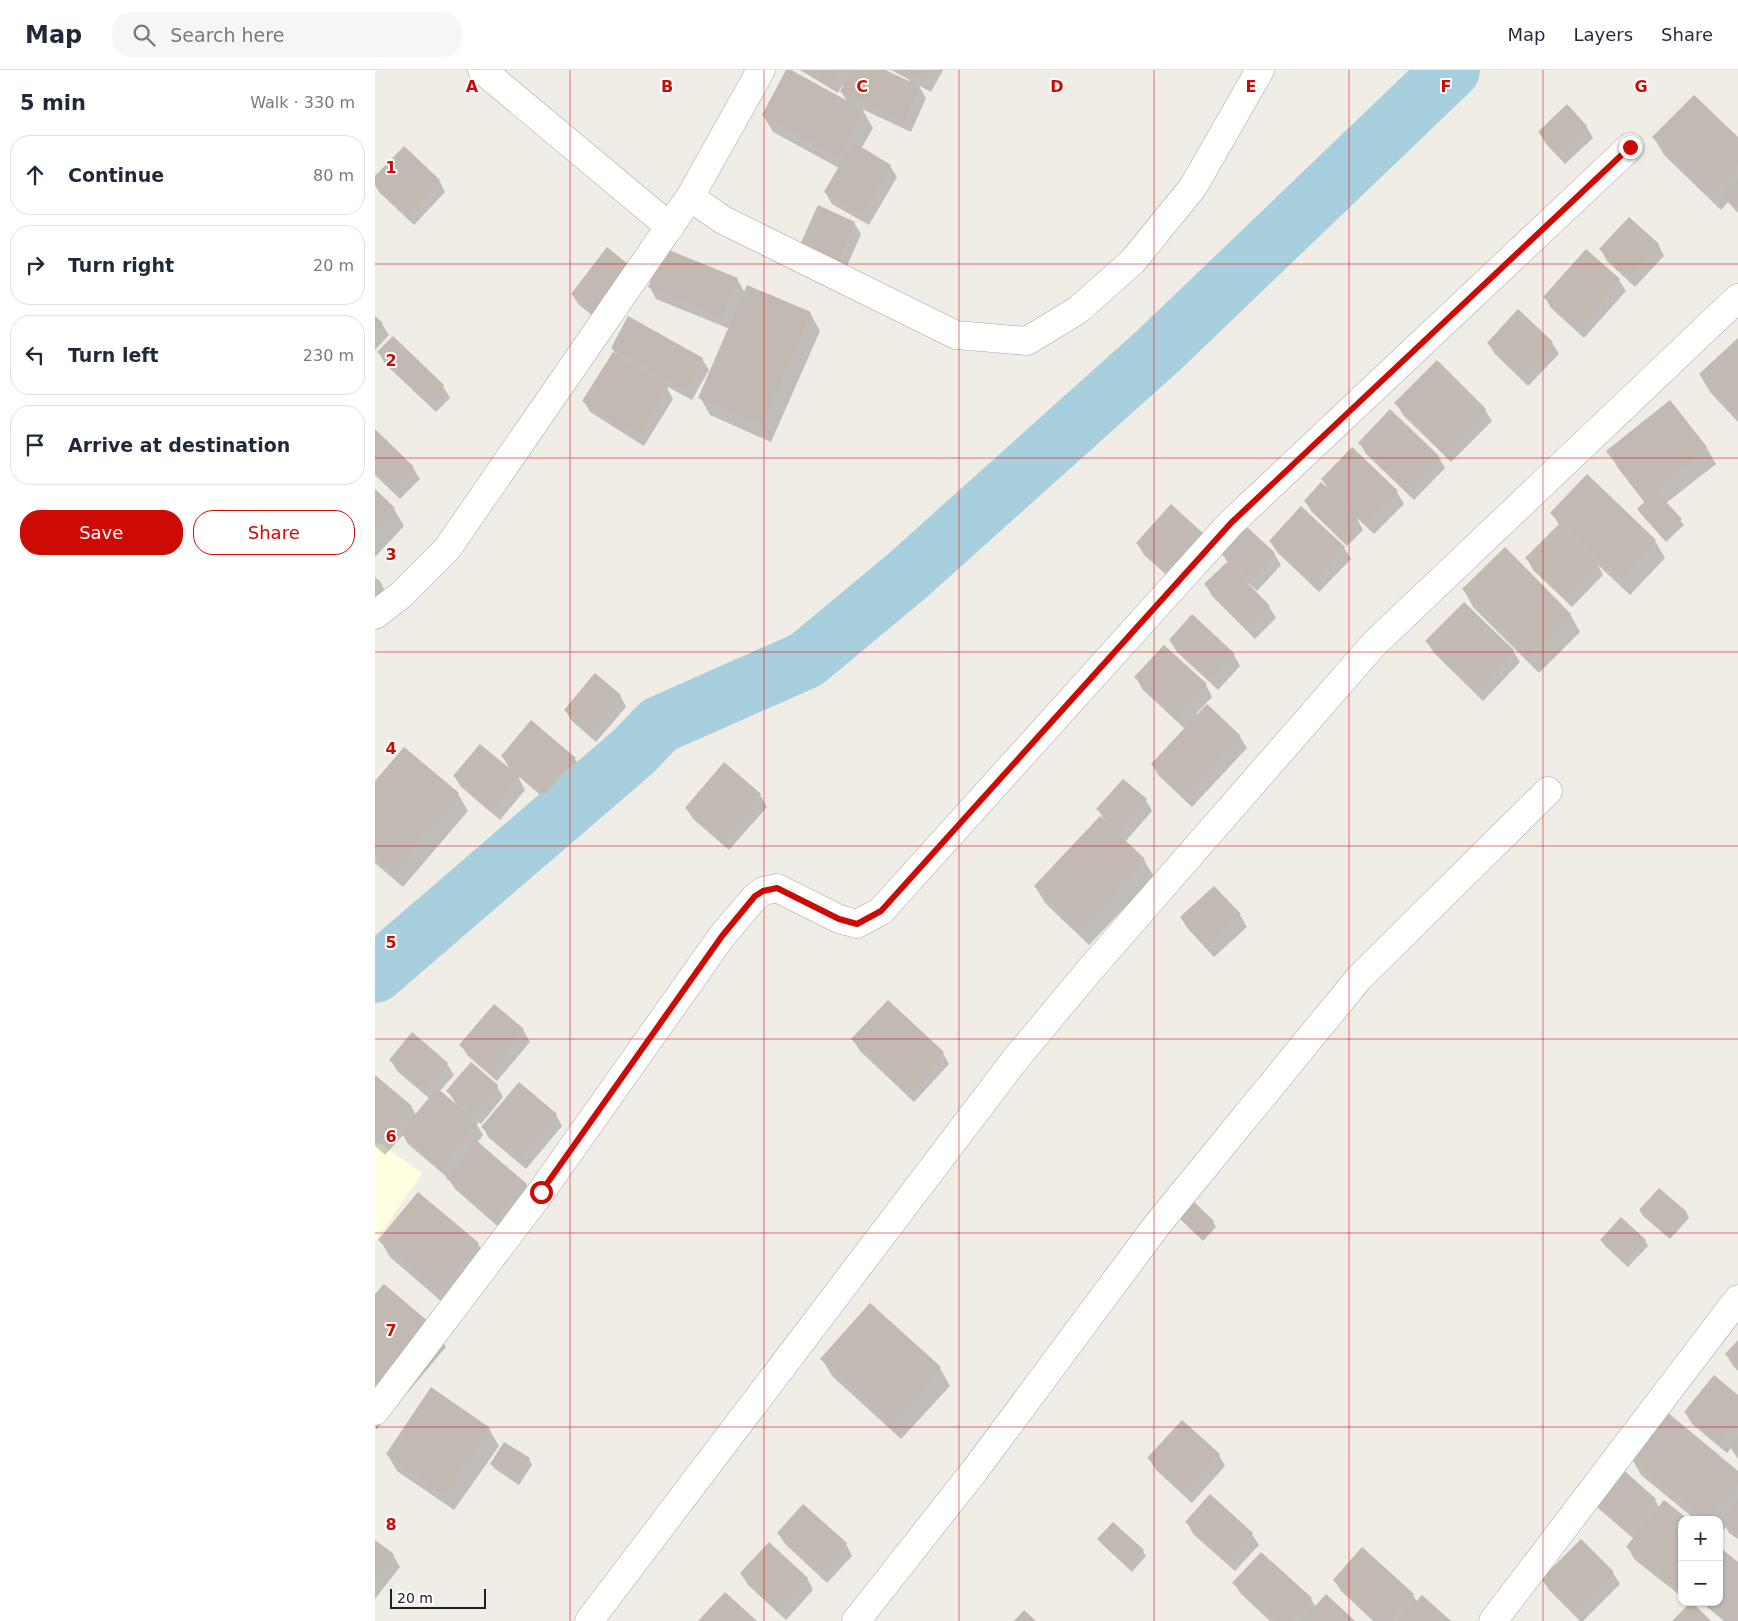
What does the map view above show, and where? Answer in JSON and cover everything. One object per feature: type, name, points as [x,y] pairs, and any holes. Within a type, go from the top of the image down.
[{"type":"street","points":[[482,70],[670,227]]},
{"type":"street","points":[[375,615],[401,595],[447,549],[690,197],[761,70]]},
{"type":"street","points":[[690,197],[723,220],[956,334],[1027,341],[1078,310],[1133,261],[1193,187],[1260,70]]},
{"type":"street","points":[[375,1411],[541,1192],[722,936],[755,896],[763,891],[777,888],[839,919],[857,924],[881,911],[1231,523],[1630,147]]},
{"type":"street","points":[[589,1621],[1014,1060],[1095,965],[1374,644],[1738,298]]},
{"type":"street","points":[[856,1621],[981,1462],[1157,1225],[1359,978],[1548,790]]},
{"type":"street","points":[[1493,1621],[1738,1299]]},
{"type":"shaded area","points":[[375,1140],[422,1173],[375,1242]]},
{"type":"building","points":[[786,70],[791,70],[864,110],[838,157],[762,115]]},
{"type":"building","points":[[809,70],[838,70],[831,82]]},
{"type":"building","points":[[850,70],[885,70],[920,86],[904,121],[840,92]]},
{"type":"building","points":[[904,70],[930,70],[924,81]]},
{"type":"building","points":[[1694,95],[1738,137],[1738,165],[1710,193],[1652,137]]},
{"type":"building","points":[[1567,104],[1587,126],[1558,154],[1538,132]]},
{"type":"building","points":[[853,142],[891,165],[862,215],[824,192]]},
{"type":"building","points":[[404,146],[440,180],[407,214],[375,184],[375,176]]},
{"type":"building","points":[[1738,178],[1738,210],[1722,193]]},
{"type":"building","points":[[818,205],[855,222],[836,265],[799,247]]},
{"type":"building","points":[[1629,217],[1659,244],[1628,276],[1599,249]]},
{"type":"building","points":[[607,247],[633,268],[596,314],[571,294]]},
{"type":"building","points":[[664,248],[738,278],[722,317],[648,287]]},
{"type":"building","points":[[1586,249],[1620,279],[1577,327],[1543,297]]},
{"type":"building","points":[[747,285],[811,312],[762,425],[698,398]]},
{"type":"building","points":[[1518,309],[1553,342],[1521,375],[1487,343]]},
{"type":"building","points":[[375,316],[383,323],[375,332]]},
{"type":"building","points":[[628,316],[703,358],[686,390],[611,348]]},
{"type":"building","points":[[393,336],[444,385],[429,401],[377,352]]},
{"type":"building","points":[[1738,338],[1738,417],[1699,374]]},
{"type":"building","points":[[613,352],[668,387],[637,436],[582,401]]},
{"type":"building","points":[[1437,360],[1486,409],[1444,452],[1394,403]]},
{"type":"building","points":[[1670,400],[1707,447],[1642,497],[1606,451]]},
{"type":"building","points":[[1390,409],[1439,456],[1407,489],[1358,443]]},
{"type":"building","points":[[375,429],[414,467],[393,488],[375,471]]},
{"type":"building","points":[[1352,447],[1398,491],[1367,523],[1321,479]]},
{"type":"building","points":[[1587,474],[1656,540],[1619,579],[1550,513]]},
{"type":"building","points":[[1321,482],[1358,517],[1340,536],[1304,501]]},
{"type":"building","points":[[375,489],[395,508],[375,529]]},
{"type":"building","points":[[1656,491],[1682,519],[1663,537],[1637,509]]},
{"type":"building","points":[[1171,504],[1206,536],[1172,575],[1136,543]]},
{"type":"building","points":[[1301,506],[1345,547],[1312,582],[1269,541]]},
{"type":"building","points":[[1245,525],[1275,553],[1250,580],[1220,553]]},
{"type":"building","points":[[1558,525],[1597,563],[1565,596],[1525,558]]},
{"type":"building","points":[[1505,547],[1571,614],[1528,656],[1462,589]]},
{"type":"building","points":[[1227,562],[1270,606],[1248,628],[1204,584]]},
{"type":"building","points":[[1464,602],[1514,650],[1476,690],[1425,641]]},
{"type":"building","points":[[1192,614],[1235,654],[1211,679],[1169,640]]},
{"type":"building","points":[[1164,645],[1207,684],[1177,717],[1134,677]]},
{"type":"building","points":[[595,673],[621,695],[589,732],[564,710]]},
{"type":"building","points":[[1207,704],[1241,736],[1185,796],[1151,764]]},
{"type":"building","points":[[531,720],[576,758],[545,794],[501,756]]},
{"type":"building","points":[[480,744],[520,777],[493,809],[453,776]]},
{"type":"building","points":[[404,747],[459,793],[393,871],[375,856],[375,781]]},
{"type":"building","points":[[724,762],[761,794],[722,840],[685,808]]},
{"type":"building","points":[[1123,779],[1147,799],[1120,829],[1096,809]]},
{"type":"building","points":[[1100,816],[1145,859],[1078,929],[1034,886]]},
{"type":"building","points":[[1214,886],[1241,914],[1206,947],[1180,917]]},
{"type":"building","points":[[888,1000],[944,1052],[907,1092],[851,1039]]},
{"type":"building","points":[[494,1004],[524,1029],[490,1070],[459,1045]]},
{"type":"building","points":[[412,1032],[448,1063],[425,1090],[389,1060]]},
{"type":"building","points":[[471,1062],[498,1085],[474,1114],[446,1091]]},
{"type":"building","points":[[375,1075],[412,1106],[378,1144],[375,1142]]},
{"type":"building","points":[[519,1082],[557,1114],[519,1159],[481,1127]]},
{"type":"building","points":[[437,1088],[478,1123],[440,1167],[400,1133]]},
{"type":"building","points":[[477,1141],[527,1184],[496,1220],[446,1178]]},
{"type":"building","points":[[1659,1188],[1687,1212],[1666,1235],[1639,1210]]},
{"type":"building","points":[[418,1192],[479,1243],[439,1291],[378,1240]]},
{"type":"building","points":[[1191,1199],[1214,1221],[1199,1236],[1176,1214]]},
{"type":"building","points":[[1621,1217],[1646,1240],[1625,1263],[1600,1240]]},
{"type":"building","points":[[384,1284],[437,1329],[375,1403],[375,1294]]},
{"type":"building","points":[[870,1303],[941,1367],[890,1423],[820,1359]]},
{"type":"building","points":[[1738,1340],[1738,1367],[1725,1354]]},
{"type":"building","points":[[1714,1375],[1738,1395],[1738,1421],[1720,1443],[1684,1412]]},
{"type":"building","points":[[431,1387],[490,1428],[444,1494],[386,1454]]},
{"type":"building","points":[[1667,1412],[1738,1471],[1738,1483],[1711,1516],[1700,1516],[1629,1457]]},
{"type":"building","points":[[1182,1420],[1220,1454],[1185,1492],[1147,1458]]},
{"type":"building","points":[[1738,1438],[1738,1455],[1730,1447]]},
{"type":"building","points":[[504,1442],[530,1458],[515,1480],[490,1464]]},
{"type":"building","points":[[1619,1466],[1656,1499],[1629,1531],[1591,1497]]},
{"type":"building","points":[[1210,1494],[1253,1533],[1228,1561],[1185,1522]]},
{"type":"building","points":[[1738,1498],[1738,1533],[1723,1522],[1723,1518]]},
{"type":"building","points":[[1664,1500],[1684,1516],[1678,1516],[1678,1589],[1626,1547]]},
{"type":"building","points":[[803,1504],[847,1543],[820,1572],[777,1533]]},
{"type":"building","points":[[1113,1522],[1144,1550],[1128,1567],[1097,1539]]},
{"type":"building","points":[[1581,1539],[1614,1572],[1574,1612],[1541,1579]]},
{"type":"building","points":[[375,1540],[394,1554],[375,1579]]},
{"type":"building","points":[[769,1542],[808,1578],[779,1609],[740,1573]]},
{"type":"building","points":[[1362,1547],[1414,1594],[1390,1621],[1378,1621],[1333,1580]]},
{"type":"building","points":[[1723,1550],[1738,1562],[1738,1621],[1730,1621],[1712,1606],[1723,1606]]},
{"type":"building","points":[[1261,1552],[1312,1598],[1291,1621],[1275,1621],[1232,1583]]},
{"type":"building","points":[[725,1592],[757,1621],[698,1621]]},
{"type":"building","points":[[1326,1594],[1355,1621],[1302,1621]]},
{"type":"building","points":[[1422,1595],[1451,1621],[1398,1621]]},
{"type":"building","points":[[1687,1606],[1696,1606],[1711,1621],[1672,1621]]},
{"type":"building","points":[[1024,1610],[1036,1621],[1014,1621]]},
{"type":"waterway","points":[[375,974],[633,752],[659,725],[806,660],[907,576],[1160,349],[1451,70]]},
{"type":"route","points":[[541,1192],[722,936],[755,896],[763,891],[777,888],[839,919],[857,924],[881,911],[1231,523],[1630,147]]}]
